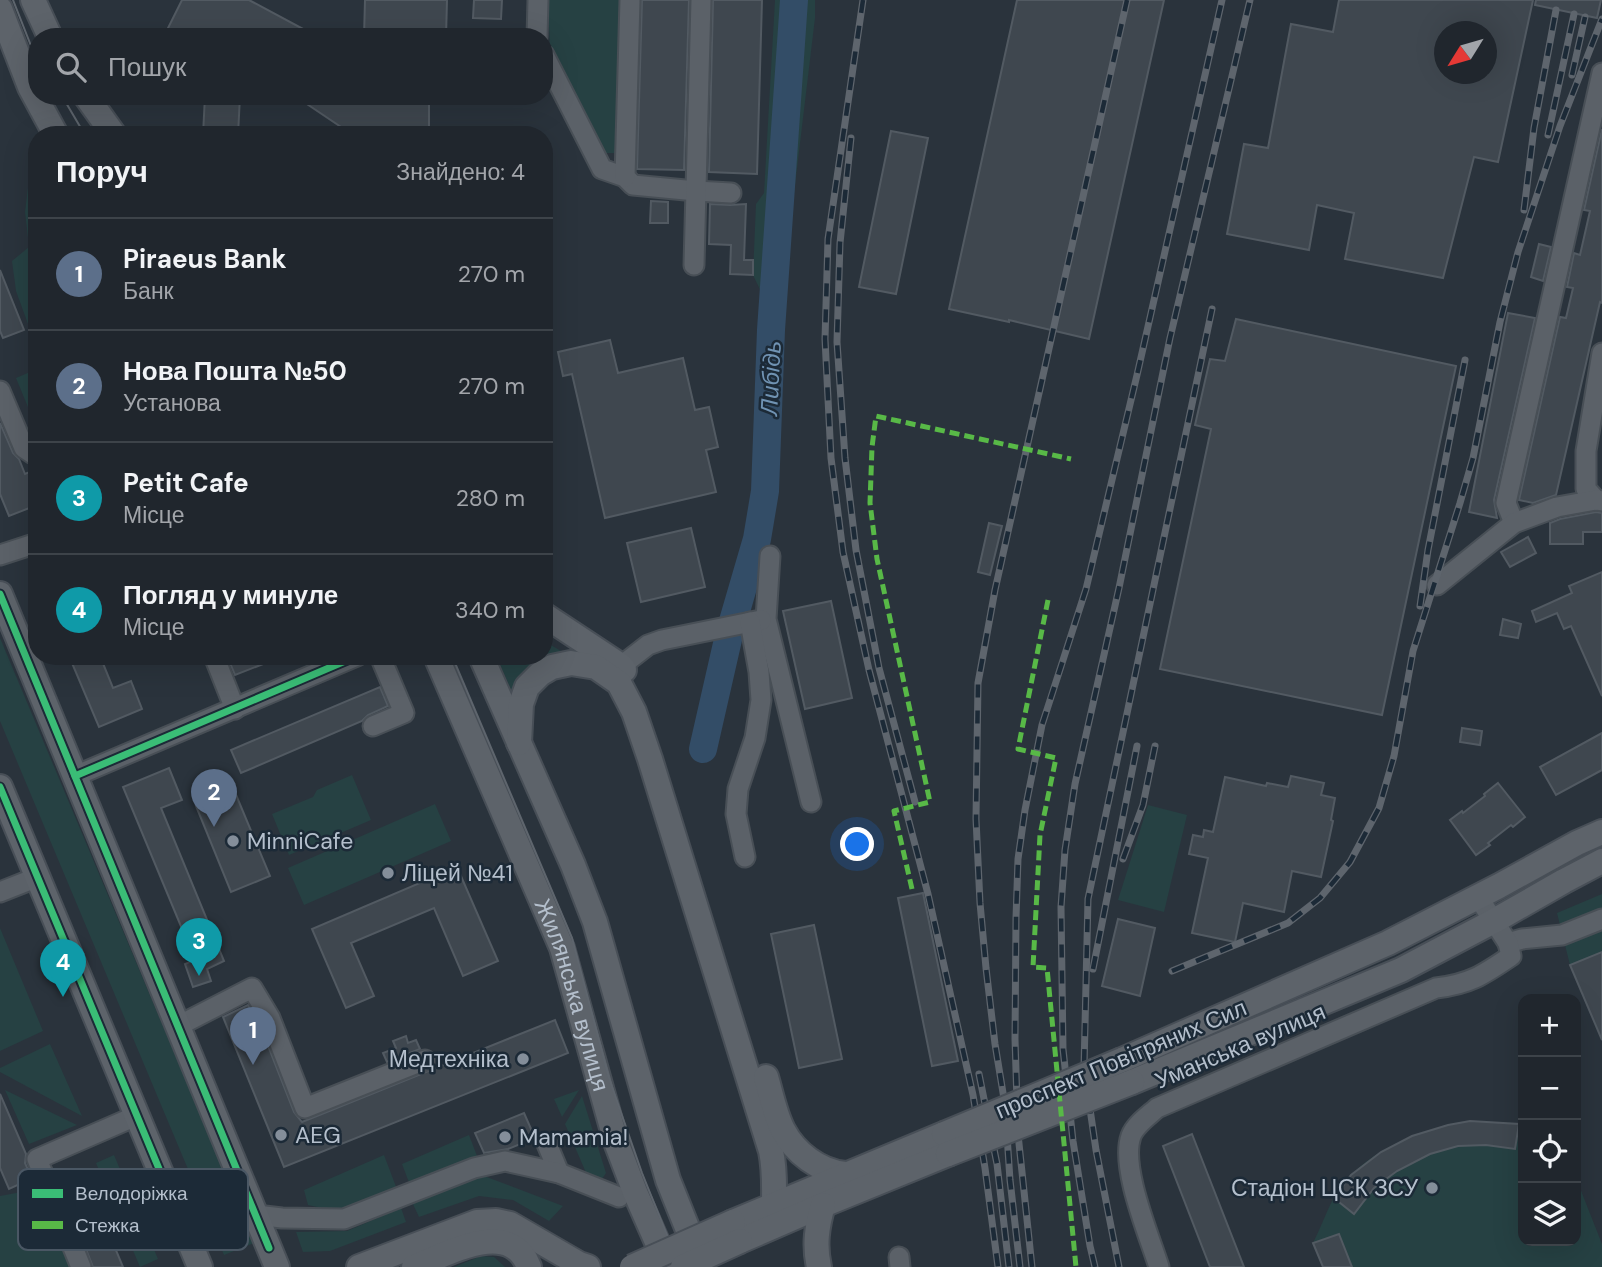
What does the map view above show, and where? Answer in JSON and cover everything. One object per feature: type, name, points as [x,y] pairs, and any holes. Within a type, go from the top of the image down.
[{"type":"main road","points":[[33,0],[46,28]]},
{"type":"main road","points":[[0,9],[28,82]]},
{"type":"main road","points":[[40,105],[51,126]]},
{"type":"main road","points":[[92,105],[108,126]]},
{"type":"main road","points":[[0,594],[28,662]]},
{"type":"main road","points":[[553,621],[621,666],[640,694],[782,1129],[796,1149],[814,1164],[845,1174]]},
{"type":"main road","points":[[519,743],[521,705],[527,687],[540,674],[552,667],[571,663],[596,667],[619,683],[634,712],[650,759],[771,1151],[775,1171],[774,1204]]},
{"type":"main road","points":[[29,665],[237,1169]]},
{"type":"main road","name":"Жилянська вулиця","points":[[440,665],[562,948],[617,1142],[635,1192],[683,1262]]},
{"type":"main road","name":"Жилянська вулиця","points":[[485,665],[573,865],[595,922],[668,1180],[683,1262]]},
{"type":"main road","points":[[0,787],[159,1169]]},
{"type":"main road","name":"проспект Повітряних Сил","points":[[1127,1071],[1388,943],[1602,832]]},
{"type":"main road","name":"проспект Повітряних Сил","points":[[632,1267],[823,1205],[946,1144],[1127,1071],[1381,979],[1422,960],[1602,861]]},
{"type":"main road","name":"проспект Повітряних Сил","points":[[683,1262],[737,1232],[774,1204],[845,1174],[946,1144]]},
{"type":"main road","points":[[248,1196],[273,1261],[298,1267]]},
{"type":"main road","points":[[819,1267],[815,1238],[823,1205]]},
{"type":"main road","points":[[359,1267],[477,1222],[496,1221],[510,1224],[588,1267]]},
{"type":"main road","points":[[415,1267],[487,1240],[502,1241],[517,1249],[529,1267]]},
{"type":"main road","points":[[193,1250],[200,1267]]},
{"type":"street","points":[[537,28],[538,0]]},
{"type":"street","points":[[625,177],[630,0]]},
{"type":"street","points":[[694,264],[701,0]]},
{"type":"street","points":[[553,72],[602,169],[625,177],[633,184],[731,193]]},
{"type":"street","points":[[1514,523],[1506,503],[1602,73]]},
{"type":"street","points":[[1599,500],[1586,489],[1586,451],[1602,353]]},
{"type":"street","points":[[0,391],[24,448],[28,451]]},
{"type":"street","points":[[1437,585],[1514,523],[1557,507],[1599,500]]},
{"type":"street","points":[[0,555],[28,546]]},
{"type":"street","points":[[745,857],[736,814],[738,789],[755,738],[761,700],[752,622],[770,556]]},
{"type":"street","points":[[621,666],[648,645],[662,640],[752,622]]},
{"type":"street","points":[[752,622],[811,802]]},
{"type":"street","points":[[218,665],[235,709]]},
{"type":"street","points":[[75,776],[336,665]]},
{"type":"street","points":[[373,726],[404,713],[384,665]]},
{"type":"street","points":[[0,892],[38,877]]},
{"type":"street","points":[[1478,897],[1508,943],[1562,934],[1602,919]]},
{"type":"street","name":"Уманська вулиця","points":[[1159,1267],[1129,1172],[1128,1152],[1132,1134],[1144,1119],[1157,1108],[1436,988],[1457,985],[1483,975],[1511,956],[1508,943]]},
{"type":"street","points":[[1422,960],[1436,988]]},
{"type":"street","points":[[178,1026],[252,988],[270,1018],[305,1108],[425,1060]]},
{"type":"street","points":[[41,1169],[37,1159],[136,1116]]},
{"type":"street","points":[[547,1144],[559,1173]]},
{"type":"street","points":[[256,1215],[344,1219],[474,1168],[505,1161],[559,1173],[619,1197]]},
{"type":"street","points":[[74,1250],[81,1267]]},
{"type":"green space","points":[[548,0],[620,0],[616,153],[603,153],[553,56],[553,28],[549,28]]},
{"type":"green space","points":[[775,0],[815,0],[815,18],[792,210],[785,229],[782,285],[778,302],[766,302],[753,275],[756,204],[764,193]]},
{"type":"green space","points":[[28,187],[28,238],[25,212]]},
{"type":"green space","points":[[28,248],[28,324],[16,291],[12,261]]},
{"type":"green space","points":[[28,373],[28,407],[16,378]]},
{"type":"green space","points":[[0,638],[223,1169],[188,1169],[0,721]]},
{"type":"green space","points":[[553,646],[568,655],[513,694],[500,665],[553,665]]},
{"type":"green space","points":[[352,775],[371,820],[289,855],[272,814],[313,797],[317,790]]},
{"type":"green space","points":[[435,804],[451,841],[304,905],[288,868]]},
{"type":"green space","points":[[1148,805],[1187,815],[1164,912],[1118,900]]},
{"type":"green space","points":[[1602,894],[1602,1040],[1570,965],[1557,913]]},
{"type":"green space","points":[[0,928],[43,1031],[0,1051]]},
{"type":"green space","points":[[50,1044],[82,1116],[0,1072],[0,1068]]},
{"type":"green space","points":[[5,1090],[77,1125],[29,1144]]},
{"type":"green space","points":[[579,1090],[562,1117],[554,1099]]},
{"type":"green space","points":[[582,1096],[606,1173],[602,1179],[592,1179],[587,1175],[565,1124]]},
{"type":"green space","name":"Стадіон ЦСК ЗСУ","points":[[1470,1121],[1518,1124],[1518,1246],[1581,1246],[1581,1191],[1602,1244],[1602,1267],[1323,1267],[1313,1243],[1333,1199],[1344,1182],[1358,1168],[1392,1145]]},
{"type":"green space","points":[[469,1135],[477,1156],[410,1185],[402,1164]]},
{"type":"green space","points":[[114,1155],[120,1169],[99,1169],[96,1163]]},
{"type":"green space","points":[[384,1155],[398,1192],[345,1213],[308,1205],[304,1190]]},
{"type":"green space","points":[[484,1176],[563,1206],[549,1221],[513,1200],[479,1196],[419,1217],[412,1202]]},
{"type":"green space","points":[[18,1193],[18,1250],[67,1250],[74,1267],[0,1267],[0,1196]]},
{"type":"green space","points":[[401,1208],[406,1222],[330,1251],[303,1252],[296,1232],[347,1231]]},
{"type":"green space","points":[[248,1229],[254,1243],[248,1245]]},
{"type":"green space","points":[[133,1250],[154,1250],[158,1259],[140,1267]]},
{"type":"green space","points":[[222,1250],[236,1250],[224,1255]]},
{"type":"green space","points":[[481,1256],[494,1257],[505,1267],[454,1267]]},
{"type":"building","points":[[182,0],[249,0],[301,28],[168,28]]},
{"type":"building","points":[[365,0],[447,0],[446,28],[364,28]]},
{"type":"building","points":[[474,0],[502,0],[501,19],[473,18]]},
{"type":"building","points":[[642,0],[689,0],[684,170],[637,169]]},
{"type":"building","points":[[713,0],[762,0],[757,174],[709,172]]},
{"type":"building","points":[[1017,0],[1164,0],[1089,339],[949,309]]},
{"type":"building","points":[[1339,0],[1533,0],[1498,162],[1474,157],[1443,278],[1345,259],[1354,213],[1317,205],[1309,250],[1227,234],[1244,144],[1268,148],[1291,24],[1333,32]]},
{"type":"building","points":[[1536,0],[1601,0],[1597,18],[1535,5]]},
{"type":"building","points":[[205,105],[240,105],[238,126],[203,126]]},
{"type":"building","points":[[308,105],[429,105],[429,126],[340,126]]},
{"type":"building","points":[[1602,129],[1602,303],[1600,302],[1556,495],[1533,503],[1519,500],[1560,317],[1566,318],[1573,288],[1567,287],[1574,253],[1580,255],[1590,211],[1584,210]]},
{"type":"building","points":[[891,131],[928,138],[896,294],[859,287]]},
{"type":"building","points":[[651,201],[668,202],[668,223],[650,223]]},
{"type":"building","points":[[710,204],[746,204],[744,260],[753,260],[753,275],[730,274],[731,245],[709,244]]},
{"type":"building","points":[[1539,244],[1551,247],[1543,281],[1531,277]]},
{"type":"building","points":[[0,270],[24,330],[3,338],[0,331]]},
{"type":"building","points":[[1508,313],[1535,318],[1494,500],[1497,518],[1469,512]]},
{"type":"building","points":[[1236,319],[1456,366],[1382,715],[1160,669],[1211,429],[1195,425],[1210,359],[1225,361]]},
{"type":"building","points":[[610,340],[618,373],[683,358],[695,410],[709,407],[718,447],[706,450],[716,492],[605,518],[572,374],[563,376],[558,352]]},
{"type":"building","points":[[0,423],[13,453],[19,459],[25,474],[28,473],[28,509],[9,516],[0,494]]},
{"type":"building","points":[[1596,512],[1602,513],[1602,532],[1583,532],[1583,544],[1550,544],[1550,523]]},
{"type":"building","points":[[989,523],[1002,526],[990,575],[978,572]]},
{"type":"building","points":[[691,528],[705,587],[641,602],[627,543]]},
{"type":"building","points":[[1528,537],[1536,553],[1510,567],[1501,552]]},
{"type":"building","points":[[1602,572],[1602,696],[1571,626],[1564,629],[1557,613],[1536,622],[1532,611],[1572,593],[1569,586]]},
{"type":"building","points":[[831,601],[852,698],[805,709],[783,611]]},
{"type":"building","points":[[1503,619],[1521,624],[1518,638],[1500,635]]},
{"type":"building","points":[[73,665],[104,665],[113,688],[131,681],[142,709],[99,727]]},
{"type":"building","points":[[231,665],[261,665],[235,675]]},
{"type":"building","points":[[380,687],[388,706],[368,715],[362,721],[241,773],[231,750]]},
{"type":"building","points":[[1462,728],[1482,731],[1480,745],[1460,742]]},
{"type":"building","points":[[1602,733],[1602,770],[1556,795],[1540,767]]},
{"type":"building","points":[[169,768],[182,800],[161,808],[224,961],[207,969],[211,981],[193,987],[185,964],[195,960],[123,787]]},
{"type":"building","points":[[1291,776],[1324,783],[1321,795],[1335,798],[1321,877],[1292,871],[1284,912],[1243,903],[1235,942],[1192,933],[1208,858],[1189,854],[1193,835],[1203,837],[1204,830],[1213,832],[1225,777],[1266,786],[1267,783],[1288,787]]},
{"type":"building","points":[[1498,783],[1525,817],[1513,827],[1511,825],[1476,855],[1450,820],[1462,811],[1463,813]]},
{"type":"building","name":"MinniCafe","points":[[234,790],[270,876],[231,892],[196,806]]},
{"type":"building","points":[[457,867],[498,961],[463,976],[434,908],[351,943],[374,996],[346,1008],[312,929]]},
{"type":"building","points":[[923,893],[958,1061],[932,1066],[898,898]]},
{"type":"building","points":[[1118,919],[1155,928],[1140,996],[1102,986]]},
{"type":"building","points":[[814,925],[842,1059],[799,1068],[771,934]]},
{"type":"building","points":[[1602,952],[1602,1040],[1570,965]]},
{"type":"building","points":[[248,1005],[259,1023],[294,1112],[302,1122],[555,1020],[568,1053],[284,1167],[223,1017]]},
{"type":"building","points":[[406,1036],[408,1043],[416,1040],[420,1049],[387,1062],[383,1053],[396,1048],[393,1041]]},
{"type":"building","points":[[0,1094],[26,1154],[28,1169],[18,1169],[18,1185],[9,1189],[0,1168]]},
{"type":"building","points":[[524,1113],[535,1138],[508,1149],[484,1153],[475,1133]]},
{"type":"building","points":[[1470,1121],[1518,1124],[1515,1149],[1486,1145],[1458,1146],[1430,1154],[1397,1171],[1374,1188],[1354,1214],[1334,1198],[1351,1175],[1381,1152],[1412,1136]]},
{"type":"building","points":[[1192,1134],[1244,1267],[1210,1267],[1163,1146]]},
{"type":"building","points":[[1339,1234],[1352,1267],[1323,1267],[1313,1243]]},
{"type":"building","points":[[86,1250],[116,1250],[123,1267],[93,1267]]},
{"type":"waterway","name":"Либідь","points":[[703,749],[729,635],[757,539],[765,491],[771,330],[794,0]]},
{"type":"tram line","points":[[13,0],[28,38]]},
{"type":"tram line","points":[[67,105],[80,126]]},
{"type":"tram line","points":[[456,665],[572,938],[609,1078],[642,1173],[680,1267]]},
{"type":"railway","points":[[863,0],[828,239],[825,339],[831,458],[843,552],[869,670],[928,894],[973,1095],[998,1267]]},
{"type":"railway","points":[[1020,1267],[1005,1105],[995,1044],[980,903],[976,819],[978,683],[995,590],[1127,0]]},
{"type":"railway","points":[[1032,1267],[1018,1134],[1015,1039],[1018,859],[1025,810],[1042,725],[1086,589],[1222,0]]},
{"type":"railway","points":[[1095,1267],[1073,1141],[1063,1049],[1061,907],[1065,850],[1075,784],[1119,588],[1170,338],[1250,0]]},
{"type":"railway","points":[[1524,210],[1534,128],[1556,10]]},
{"type":"railway","points":[[1548,135],[1574,14]]},
{"type":"railway","points":[[1572,75],[1585,17]]},
{"type":"railway","points":[[1172,971],[1288,923],[1320,898],[1350,862],[1379,808],[1394,756],[1413,651],[1473,458],[1500,322],[1518,252],[1560,126],[1602,19]]},
{"type":"railway","points":[[851,138],[840,243],[837,342],[845,458],[856,550],[879,668],[915,802]]},
{"type":"railway","points":[[1119,1267],[1096,1150],[1084,1068],[1088,899],[1212,309]]},
{"type":"railway","points":[[1420,606],[1428,550],[1465,360]]},
{"type":"railway","points":[[1093,969],[1137,746]]},
{"type":"railway","points":[[1123,859],[1143,805],[1155,746]]},
{"type":"railway","points":[[979,1074],[997,1164],[1009,1267]]},
{"type":"marked path","points":[[912,889],[894,811],[930,802],[877,559],[870,503],[876,416],[1071,459]]},
{"type":"marked path","points":[[1048,600],[1018,749],[1056,758],[1040,835],[1033,967],[1047,968],[1076,1267]]},
{"type":"cycle path","points":[[0,594],[28,662]]},
{"type":"cycle path","points":[[29,665],[237,1169]]},
{"type":"cycle path","points":[[75,776],[336,665]]},
{"type":"cycle path","points":[[0,787],[159,1169]]},
{"type":"cycle path","points":[[248,1197],[269,1248]]},
{"type":"place","name":"Нова Пошта №50","points":[[214,827]]},
{"type":"place","name":"MinniCafe","points":[[233,841]]},
{"type":"place","name":"Ліцей №41","points":[[388,873]]},
{"type":"place","name":"Petit Cafe","points":[[199,976]]},
{"type":"place","name":"Погляд у минуле","points":[[63,997]]},
{"type":"place","name":"Медтехніка","points":[[523,1059]]},
{"type":"place","name":"Piraeus Bank","points":[[253,1065]]},
{"type":"place","name":"AEG","points":[[281,1135]]},
{"type":"place","name":"Mamamia!","points":[[505,1137]]},
{"type":"place","name":"Стадіон ЦСК ЗСУ","points":[[1432,1188]]}]
